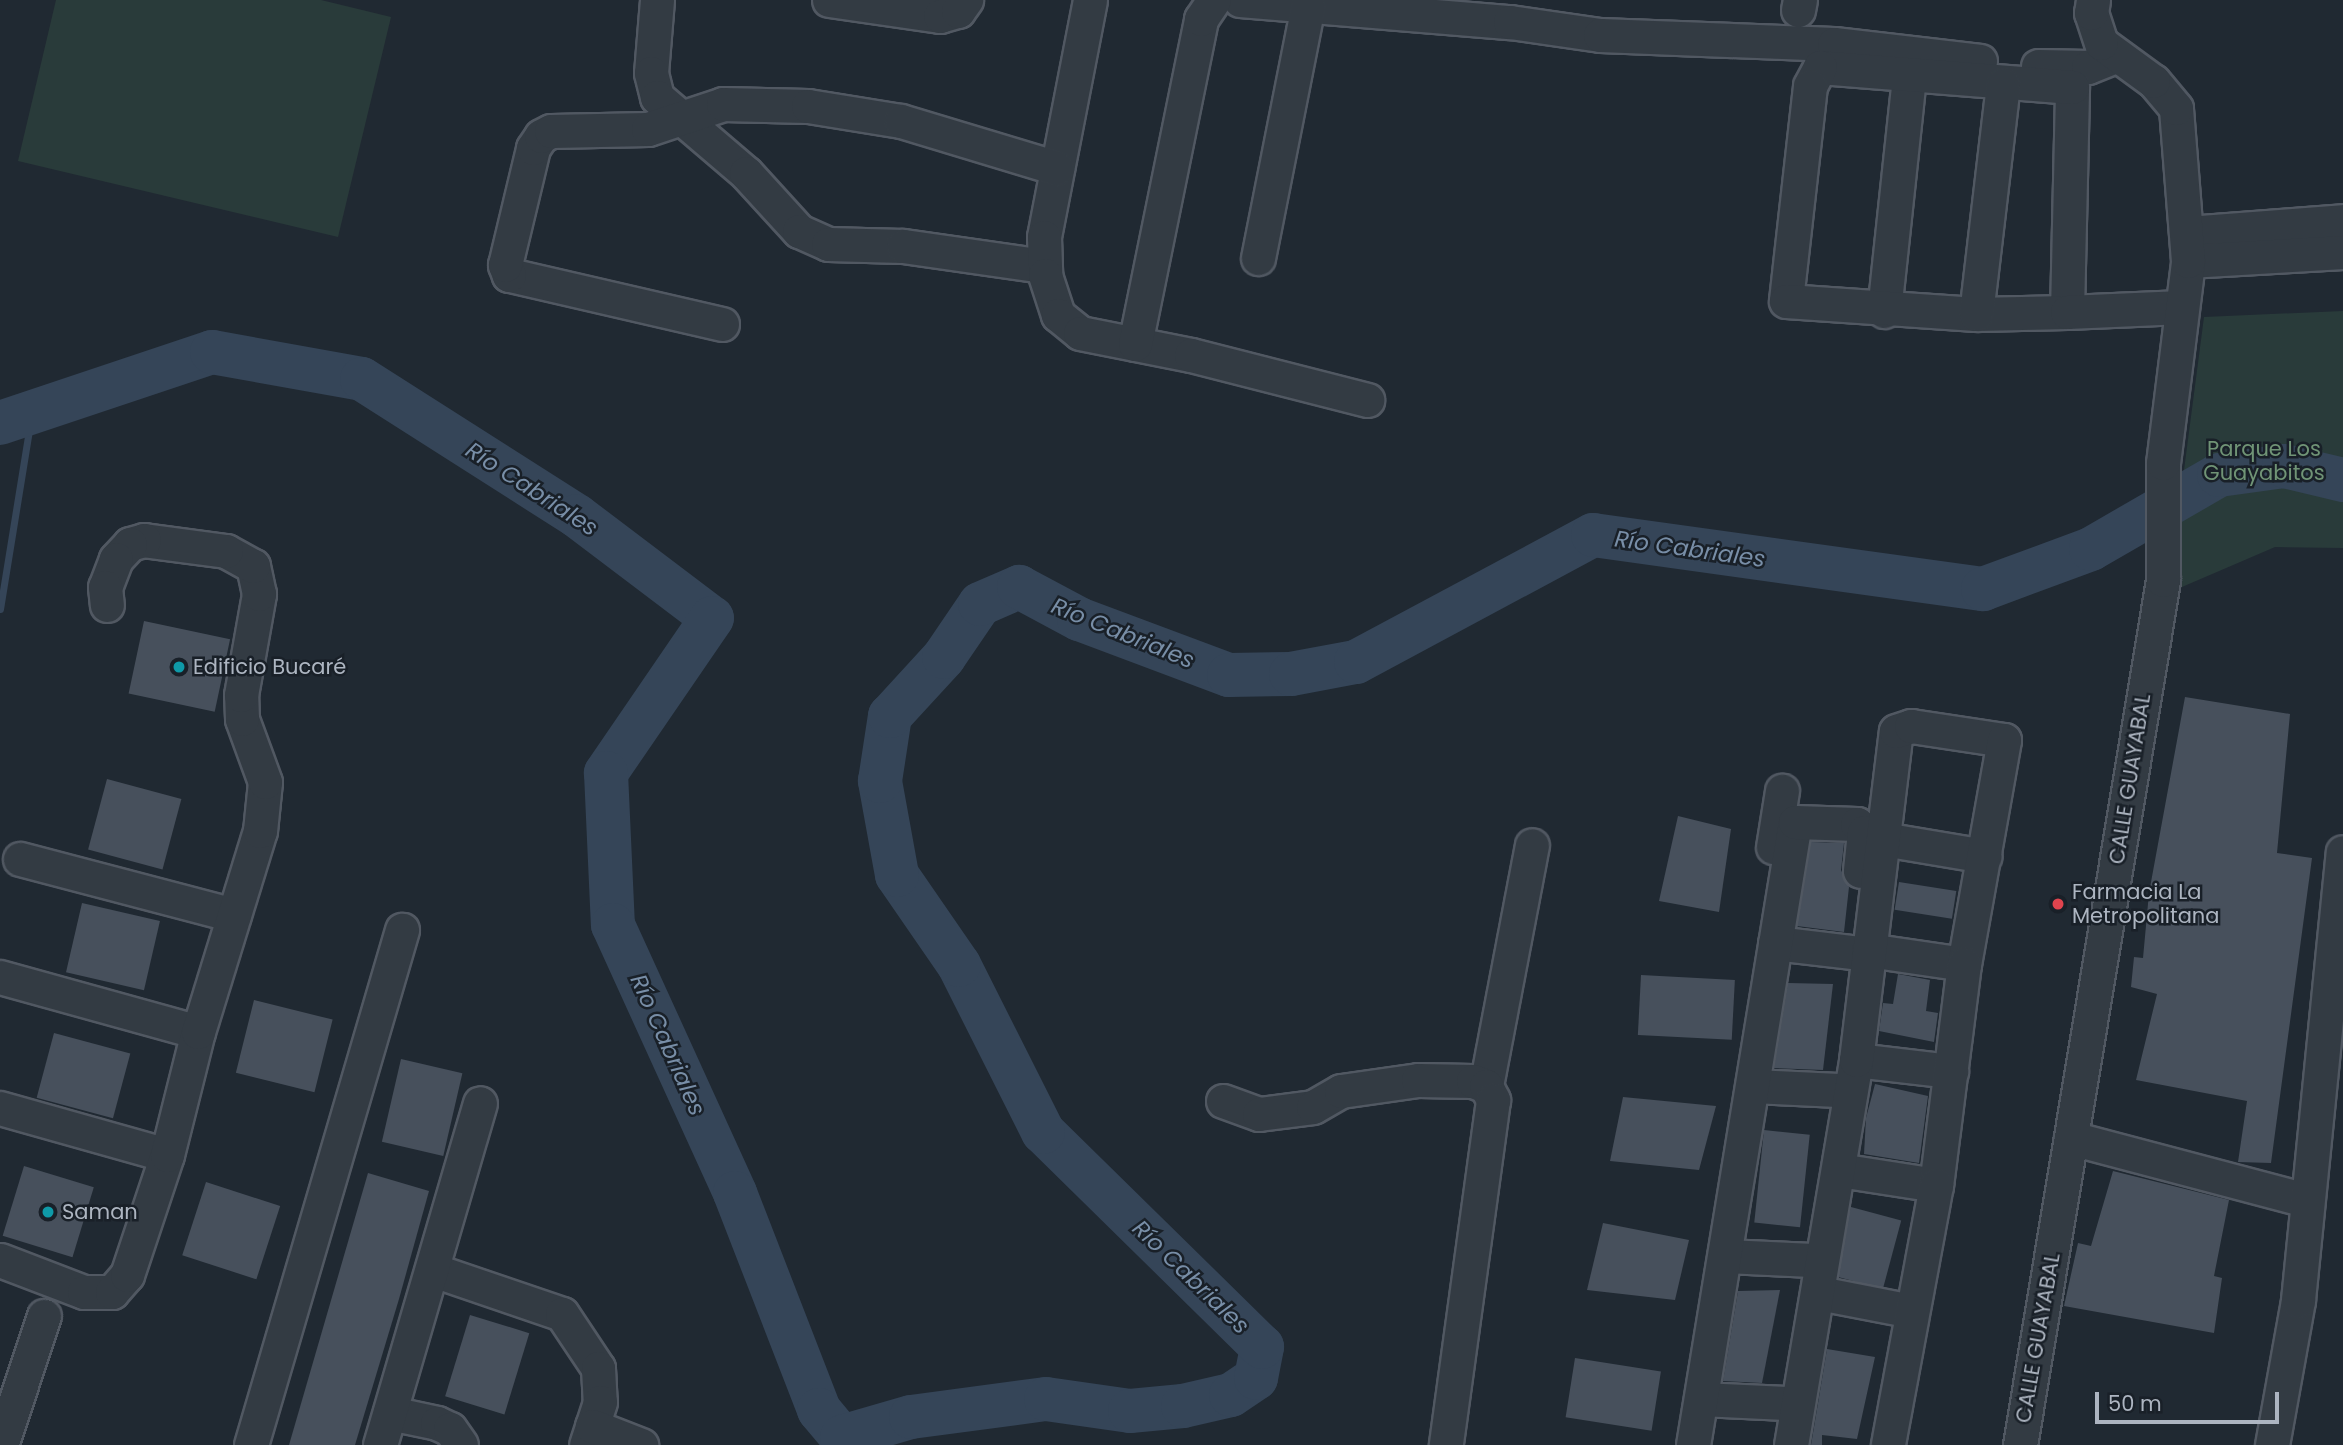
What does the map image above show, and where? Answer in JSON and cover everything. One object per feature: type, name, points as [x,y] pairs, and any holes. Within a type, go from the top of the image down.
[{"type":"street","points":[[657,0],[652,82],[657,97],[746,173],[799,231],[818,242],[903,246],[1044,266]]},
{"type":"street","points":[[829,0],[940,16],[958,11],[966,0]]},
{"type":"street","points":[[1090,0],[1056,168],[1044,266],[1053,306],[1064,323],[1080,333],[1367,400]]},
{"type":"street","points":[[1135,344],[1201,19],[1214,0]]},
{"type":"street","points":[[1240,0],[1650,39],[1834,44],[2015,65],[2088,67],[2117,55]]},
{"type":"street","name":"CALLE GUAYABAL","points":[[2020,1445],[2163,580],[2163,463],[2188,247],[2176,108],[2153,81],[2101,43],[2091,13],[2093,0]]},
{"type":"street","points":[[1258,258],[1308,5]]},
{"type":"street","points":[[2067,312],[2072,87],[2003,85],[1819,67],[1813,75],[1786,301],[1884,311],[1976,314],[2067,312],[2182,307]]},
{"type":"street","points":[[1884,311],[1909,76]]},
{"type":"street","points":[[1976,314],[2003,85]]},
{"type":"street","points":[[722,324],[513,277],[505,269],[533,148],[541,136],[551,131],[629,131],[679,118],[709,106],[737,103],[835,108],[901,121],[1056,168]]},
{"type":"street","points":[[2188,247],[2343,221]]},
{"type":"street","points":[[2188,247],[2343,252]]},
{"type":"street","points":[[0,1260],[84,1292],[112,1292],[127,1275],[167,1155],[198,1032],[260,831],[265,782],[242,719],[241,695],[258,576],[243,557],[226,551],[145,540],[130,544],[116,559],[105,587],[107,605]]},
{"type":"street","points":[[1779,1445],[1812,1260],[1860,951],[1883,839],[1896,731],[1911,726],[2004,740],[1964,964],[1936,1185],[1888,1445]]},
{"type":"street","points":[[1684,1445],[1726,1209],[1758,932],[1782,791]]},
{"type":"street","points":[[1693,1445],[1795,822],[1847,822],[1864,832],[1856,1059],[1819,1293],[1791,1445]]},
{"type":"street","points":[[1883,839],[1985,856]]},
{"type":"street","points":[[1446,1445],[1493,1100],[1486,1086],[1532,845]]},
{"type":"street","points":[[2272,1445],[2298,1300],[2343,852]]},
{"type":"street","points":[[20,859],[234,915]]},
{"type":"street","points":[[251,1445],[401,930]]},
{"type":"street","points":[[1775,943],[1964,964]]},
{"type":"street","points":[[0,976],[198,1032]]},
{"type":"street","points":[[1856,1059],[1951,1071]]},
{"type":"street","points":[[1223,1101],[1259,1114],[1313,1107],[1341,1091],[1418,1080],[1473,1081],[1486,1086]]},
{"type":"street","points":[[1753,1086],[1838,1090]]},
{"type":"street","points":[[380,1445],[480,1103]]},
{"type":"street","points":[[0,1108],[167,1155]]},
{"type":"street","points":[[2071,1138],[2306,1200]]},
{"type":"street","points":[[1839,1170],[1936,1185]]},
{"type":"street","points":[[1726,1256],[1812,1260]]},
{"type":"street","points":[[433,1270],[562,1314],[598,1368],[600,1402],[589,1435],[640,1445]]},
{"type":"street","points":[[1819,1293],[1912,1311]]},
{"type":"street","points":[[1,1445],[44,1316]]},
{"type":"street","points":[[1701,1399],[1786,1403]]},
{"type":"street","points":[[390,1413],[437,1423],[450,1429],[461,1445]]},
{"type":"green space","points":[[56,0],[321,0],[391,17],[338,237],[18,161]]},
{"type":"green space","name":"Parque Los Guayabitos","points":[[2343,311],[2343,548],[2275,547],[2168,593],[2204,317]]},
{"type":"building","name":"Edificio Bucaré","points":[[144,621],[230,639],[215,712],[129,693]]},
{"type":"building","points":[[2185,697],[2290,714],[2277,853],[2312,858],[2271,1163],[2238,1162],[2247,1101],[2136,1080],[2157,994],[2131,987],[2134,957],[2143,958],[2149,893]]},
{"type":"building","points":[[107,779],[181,799],[162,869],[88,850]]},
{"type":"building","points":[[1678,816],[1731,829],[1719,912],[1659,901]]},
{"type":"building","points":[[1811,842],[1844,843],[1841,870],[1849,887],[1844,932],[1797,926]]},
{"type":"building","points":[[1899,882],[1956,891],[1952,919],[1895,910]]},
{"type":"building","points":[[82,903],[160,921],[144,990],[66,972]]},
{"type":"building","points":[[1898,974],[1930,980],[1926,1011],[1938,1013],[1934,1042],[1879,1031],[1883,1003],[1893,1004]]},
{"type":"building","points":[[1641,975],[1735,980],[1732,1040],[1638,1035]]},
{"type":"building","points":[[1788,983],[1833,984],[1823,1070],[1774,1068]]},
{"type":"building","points":[[254,1000],[333,1020],[314,1092],[236,1073]]},
{"type":"building","points":[[54,1033],[130,1053],[113,1118],[37,1098]]},
{"type":"building","points":[[401,1059],[462,1073],[443,1156],[382,1142]]},
{"type":"building","points":[[1875,1084],[1928,1096],[1919,1163],[1864,1154],[1866,1118]]},
{"type":"building","points":[[1623,1097],[1716,1106],[1699,1170],[1610,1161]]},
{"type":"building","points":[[1764,1130],[1810,1135],[1800,1227],[1754,1222]]},
{"type":"building","name":"Saman","points":[[24,1166],[94,1187],[72,1257],[3,1236]]},
{"type":"building","points":[[2113,1171],[2229,1200],[2214,1276],[2222,1278],[2214,1333],[2064,1306],[2078,1243],[2091,1246]]},
{"type":"building","points":[[368,1173],[429,1191],[399,1299],[355,1445],[289,1445]]},
{"type":"building","points":[[206,1182],[280,1206],[256,1279],[182,1255]]},
{"type":"building","points":[[1851,1207],[1901,1220],[1883,1289],[1833,1276]]},
{"type":"building","points":[[1603,1223],[1689,1240],[1675,1300],[1587,1290]]},
{"type":"building","points":[[1780,1290],[1762,1383],[1723,1381],[1738,1291]]},
{"type":"building","points":[[470,1315],[529,1333],[504,1414],[445,1396]]},
{"type":"building","points":[[1827,1349],[1875,1357],[1857,1439],[1822,1435],[1822,1445],[1811,1445]]},
{"type":"building","points":[[1575,1358],[1661,1372],[1652,1431],[1566,1417]]},
{"type":"waterway","name":"Río Cabriales","points":[[0,423],[212,352],[362,379],[577,516],[712,618],[606,773],[613,925],[735,1193],[819,1410],[842,1437],[911,1417],[1046,1399],[1130,1411],[1183,1406],[1231,1395],[1256,1378],[1262,1347],[1043,1132],[959,965],[897,875],[880,781],[890,716],[944,657],[980,604],[1019,587],[1079,619],[1229,675],[1291,674],[1356,662],[1593,535],[1983,589],[2091,549],[2219,475],[2284,466],[2343,480]]},
{"type":"waterway","points":[[0,609],[32,412]]},
{"type":"place","name":"Edificio Bucaré","points":[[179,667]]},
{"type":"place","name":"Farmacia La Metropolitana","points":[[2058,904]]},
{"type":"place","name":"Saman","points":[[48,1212]]}]
